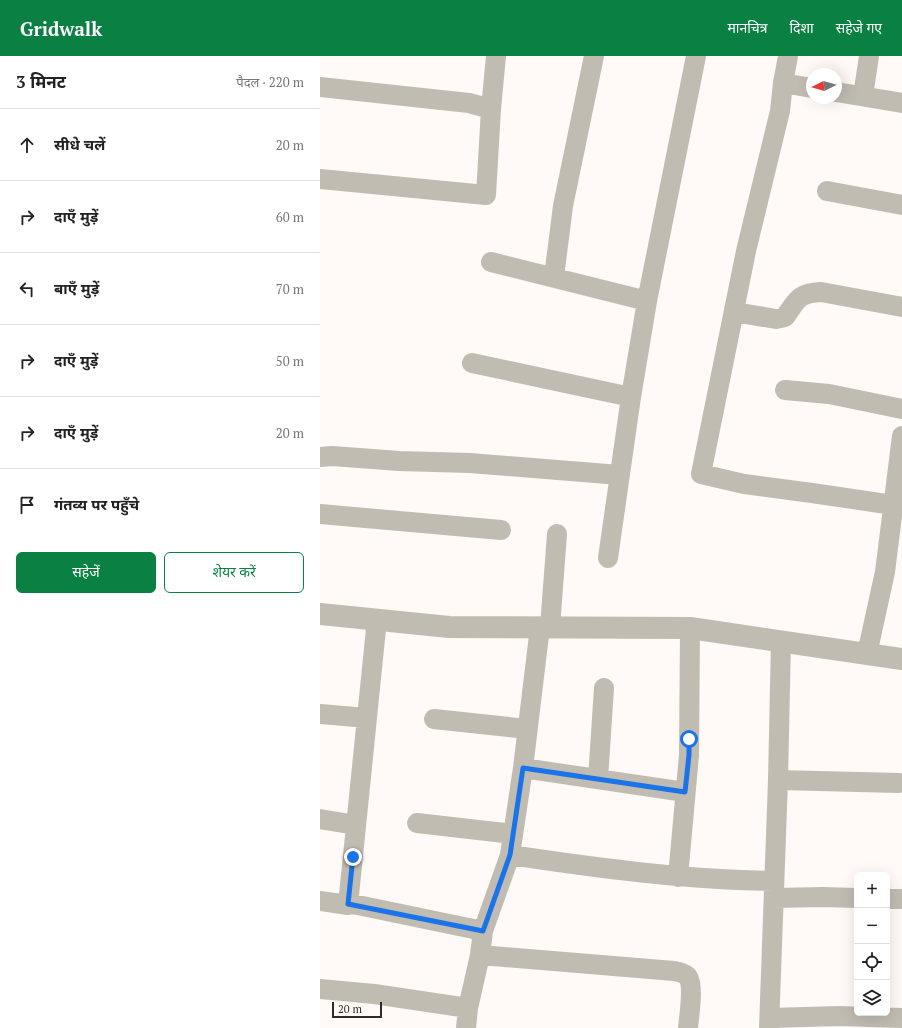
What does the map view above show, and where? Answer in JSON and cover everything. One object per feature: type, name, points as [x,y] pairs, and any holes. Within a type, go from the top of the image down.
[{"type":"street","points":[[320,179],[486,195],[496,56]]},
{"type":"street","points":[[554,277],[563,206],[594,56]]},
{"type":"street","points":[[608,558],[631,397],[647,301],[696,56]]},
{"type":"street","points":[[788,56],[780,111],[746,251],[700,474],[744,484],[893,505]]},
{"type":"street","points":[[863,96],[869,56]]},
{"type":"street","points":[[783,84],[806,87]]},
{"type":"street","points":[[320,87],[469,103],[491,109]]},
{"type":"street","points":[[842,93],[902,103]]},
{"type":"street","points":[[827,191],[902,205]]},
{"type":"street","points":[[491,262],[647,301]]},
{"type":"street","points":[[734,312],[776,319],[785,317],[800,296],[809,293],[821,292],[902,307]]},
{"type":"street","points":[[472,362],[631,397]]},
{"type":"street","points":[[785,390],[829,394],[902,409]]},
{"type":"street","points":[[867,654],[885,572],[902,436]]},
{"type":"street","points":[[320,457],[332,456],[399,462],[470,463],[620,475]]},
{"type":"street","points":[[320,514],[502,530]]},
{"type":"street","points":[[466,1028],[468,1008],[480,955],[483,931],[510,855],[523,768],[527,729],[545,627],[557,534]]},
{"type":"street","points":[[320,614],[449,627],[690,628],[902,659]]},
{"type":"street","points":[[348,904],[377,619]]},
{"type":"street","points":[[678,877],[689,755],[690,628]]},
{"type":"street","points":[[781,641],[770,1023],[839,1016],[902,1018]]},
{"type":"street","points":[[598,779],[604,688]]},
{"type":"street","points":[[320,714],[367,718]]},
{"type":"street","points":[[434,719],[527,729]]},
{"type":"street","points":[[523,768],[685,792]]},
{"type":"street","points":[[778,780],[899,783]]},
{"type":"street","points":[[320,819],[356,826]]},
{"type":"street","points":[[417,823],[513,834]]},
{"type":"street","points":[[510,855],[595,868],[678,877],[734,880],[774,890],[824,897],[854,898]]},
{"type":"street","points":[[890,899],[902,899]]},
{"type":"street","points":[[320,901],[348,904],[483,931]]},
{"type":"street","points":[[480,955],[674,971],[684,974],[689,978],[691,986],[688,1028]]},
{"type":"street","points":[[320,989],[374,994],[468,1008]]},
{"type":"route","points":[[353,857],[348,904],[483,931],[510,855],[523,768],[685,792],[689,755],[689,739]]}]
